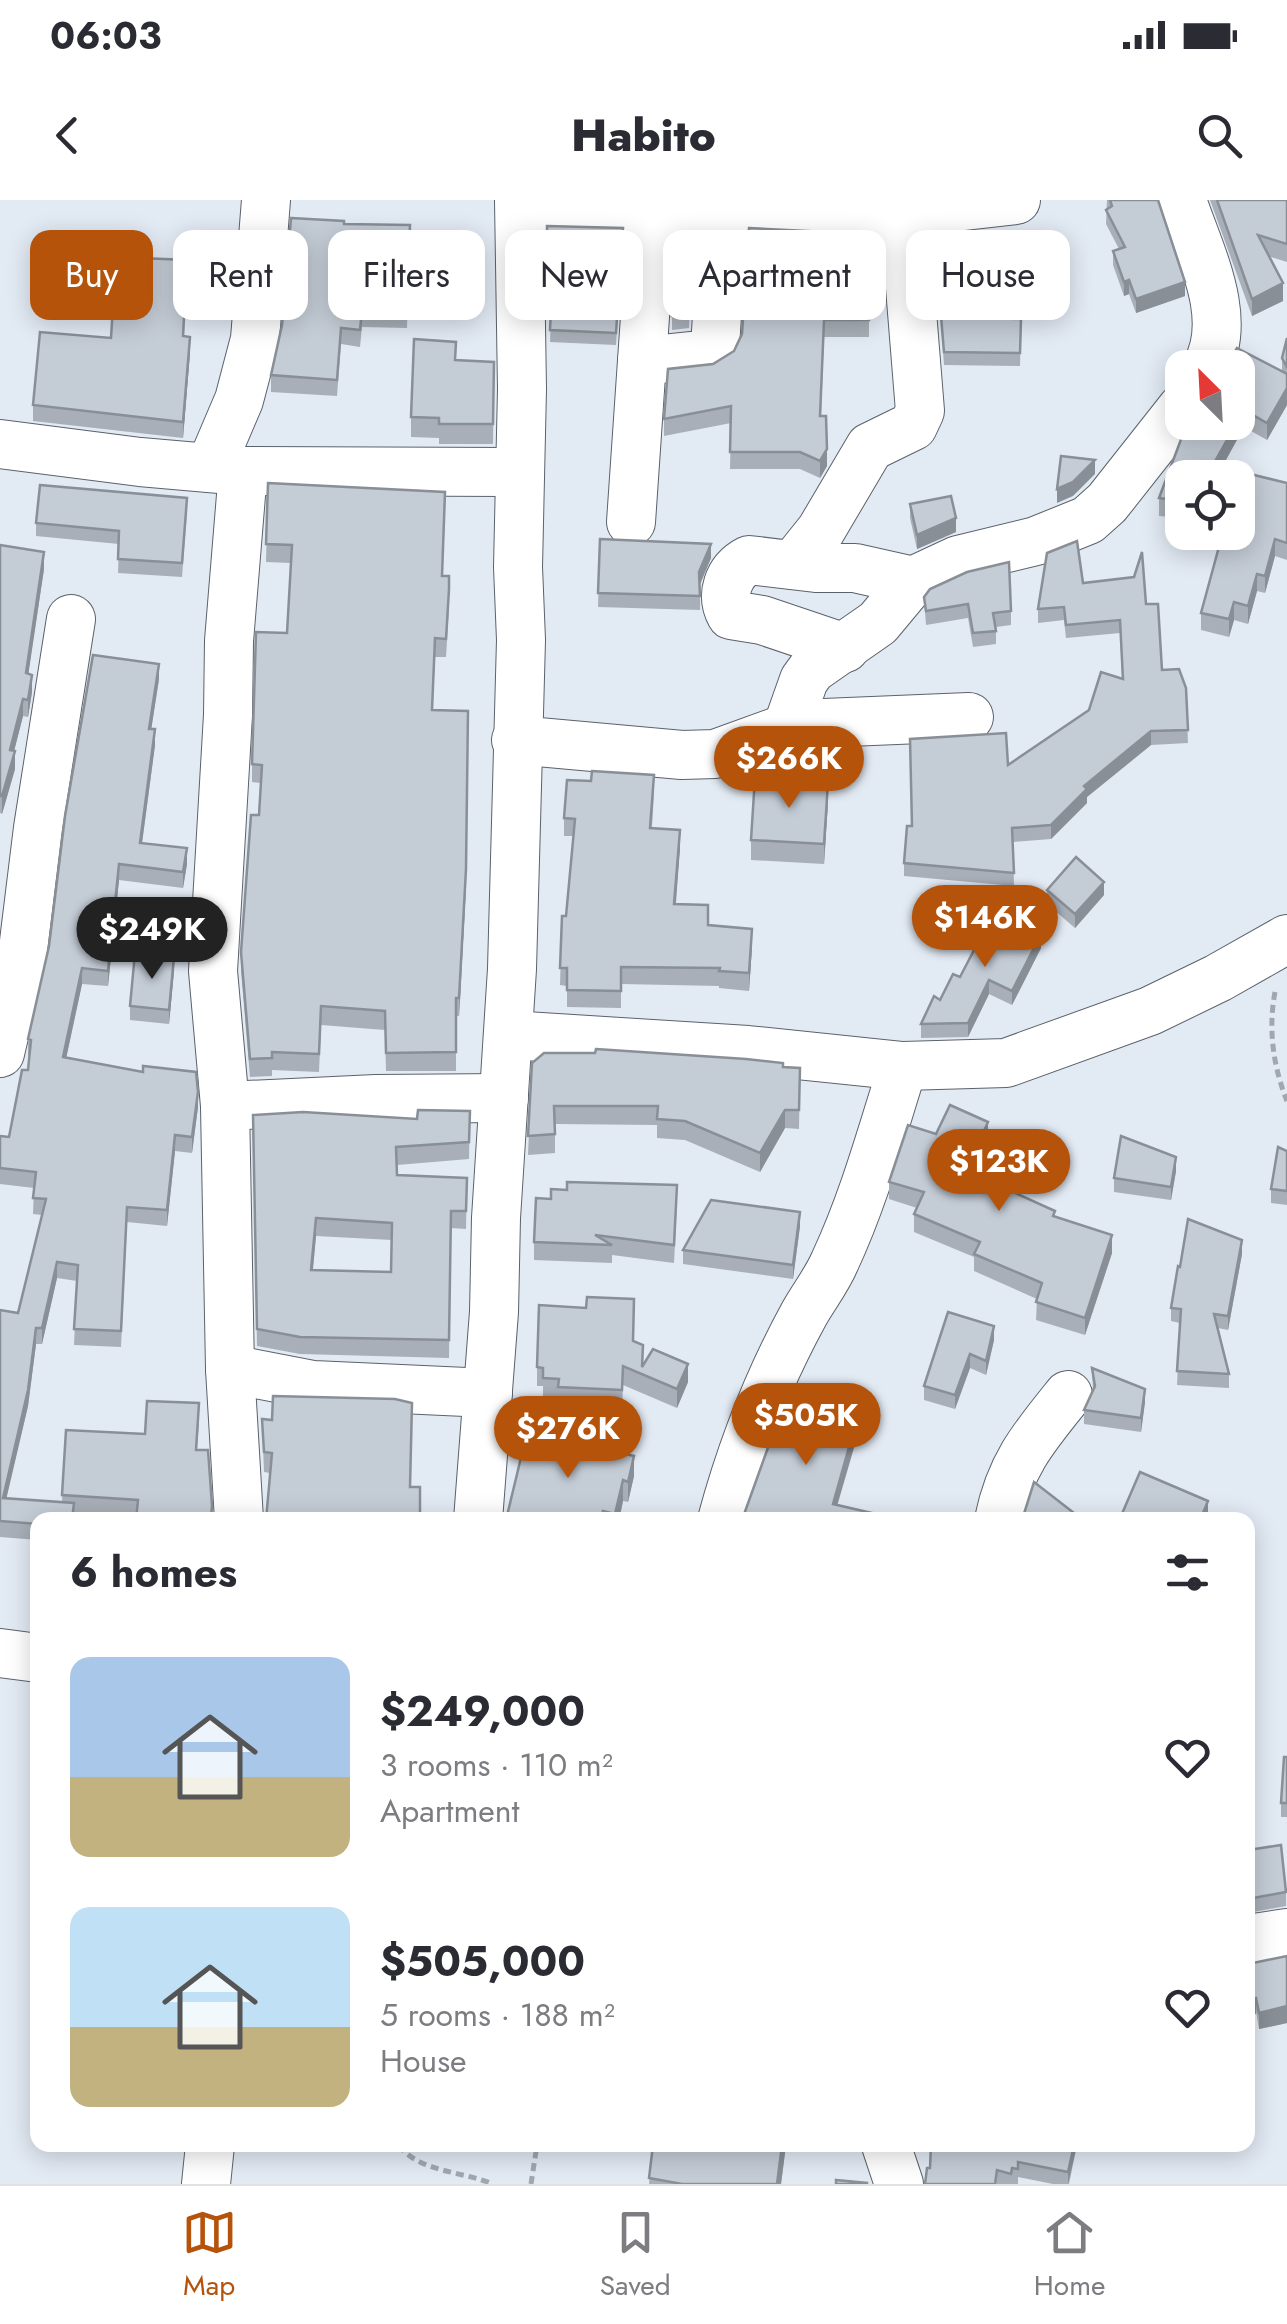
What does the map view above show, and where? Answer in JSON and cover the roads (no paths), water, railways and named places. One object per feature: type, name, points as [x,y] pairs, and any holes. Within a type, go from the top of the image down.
[{"type":"street","points":[[239,1512],[230,1369],[225,1106],[213,972],[228,715],[227,470],[254,339],[266,200]]},
{"type":"street","points":[[479,1512],[509,1036],[522,640],[518,567],[520,205],[904,213],[1016,200]]},
{"type":"street","points":[[1182,200],[1218,323],[1211,350]]},
{"type":"street","points":[[642,361],[709,354],[715,348],[681,211]]},
{"type":"street","points":[[631,522],[642,361],[681,211]]},
{"type":"street","points":[[793,565],[821,530],[870,448],[913,426],[920,411],[904,213]]},
{"type":"street","points":[[787,728],[804,680],[812,669],[878,623],[913,581],[958,560],[1036,541],[1088,520],[1107,503],[1165,430]]},
{"type":"street","points":[[0,444],[227,470],[520,472]]},
{"type":"street","points":[[845,648],[762,620],[732,615],[727,609],[729,578],[740,564],[749,560],[856,568],[913,581]]},
{"type":"street","points":[[0,1054],[22,958],[71,620]]},
{"type":"street","points":[[516,740],[682,756],[715,754],[787,728],[824,722],[969,717]]},
{"type":"street","points":[[509,1036],[748,1050],[903,1066],[1006,1063],[1150,1011],[1218,978],[1282,960]]},
{"type":"street","points":[[724,1512],[771,1383],[851,1226],[903,1066]]},
{"type":"street","points":[[225,1106],[376,1098],[504,1098]]},
{"type":"street","points":[[230,1369],[313,1385],[488,1392]]},
{"type":"street","points":[[1001,1512],[1006,1486],[1024,1450],[1068,1395]]},
{"type":"street","points":[[0,1653],[30,1657]]},
{"type":"street","points":[[1255,1938],[1287,1933]]},
{"type":"street","points":[[206,2184],[209,2152]]},
{"type":"street","points":[[888,2152],[899,2184]]}]
